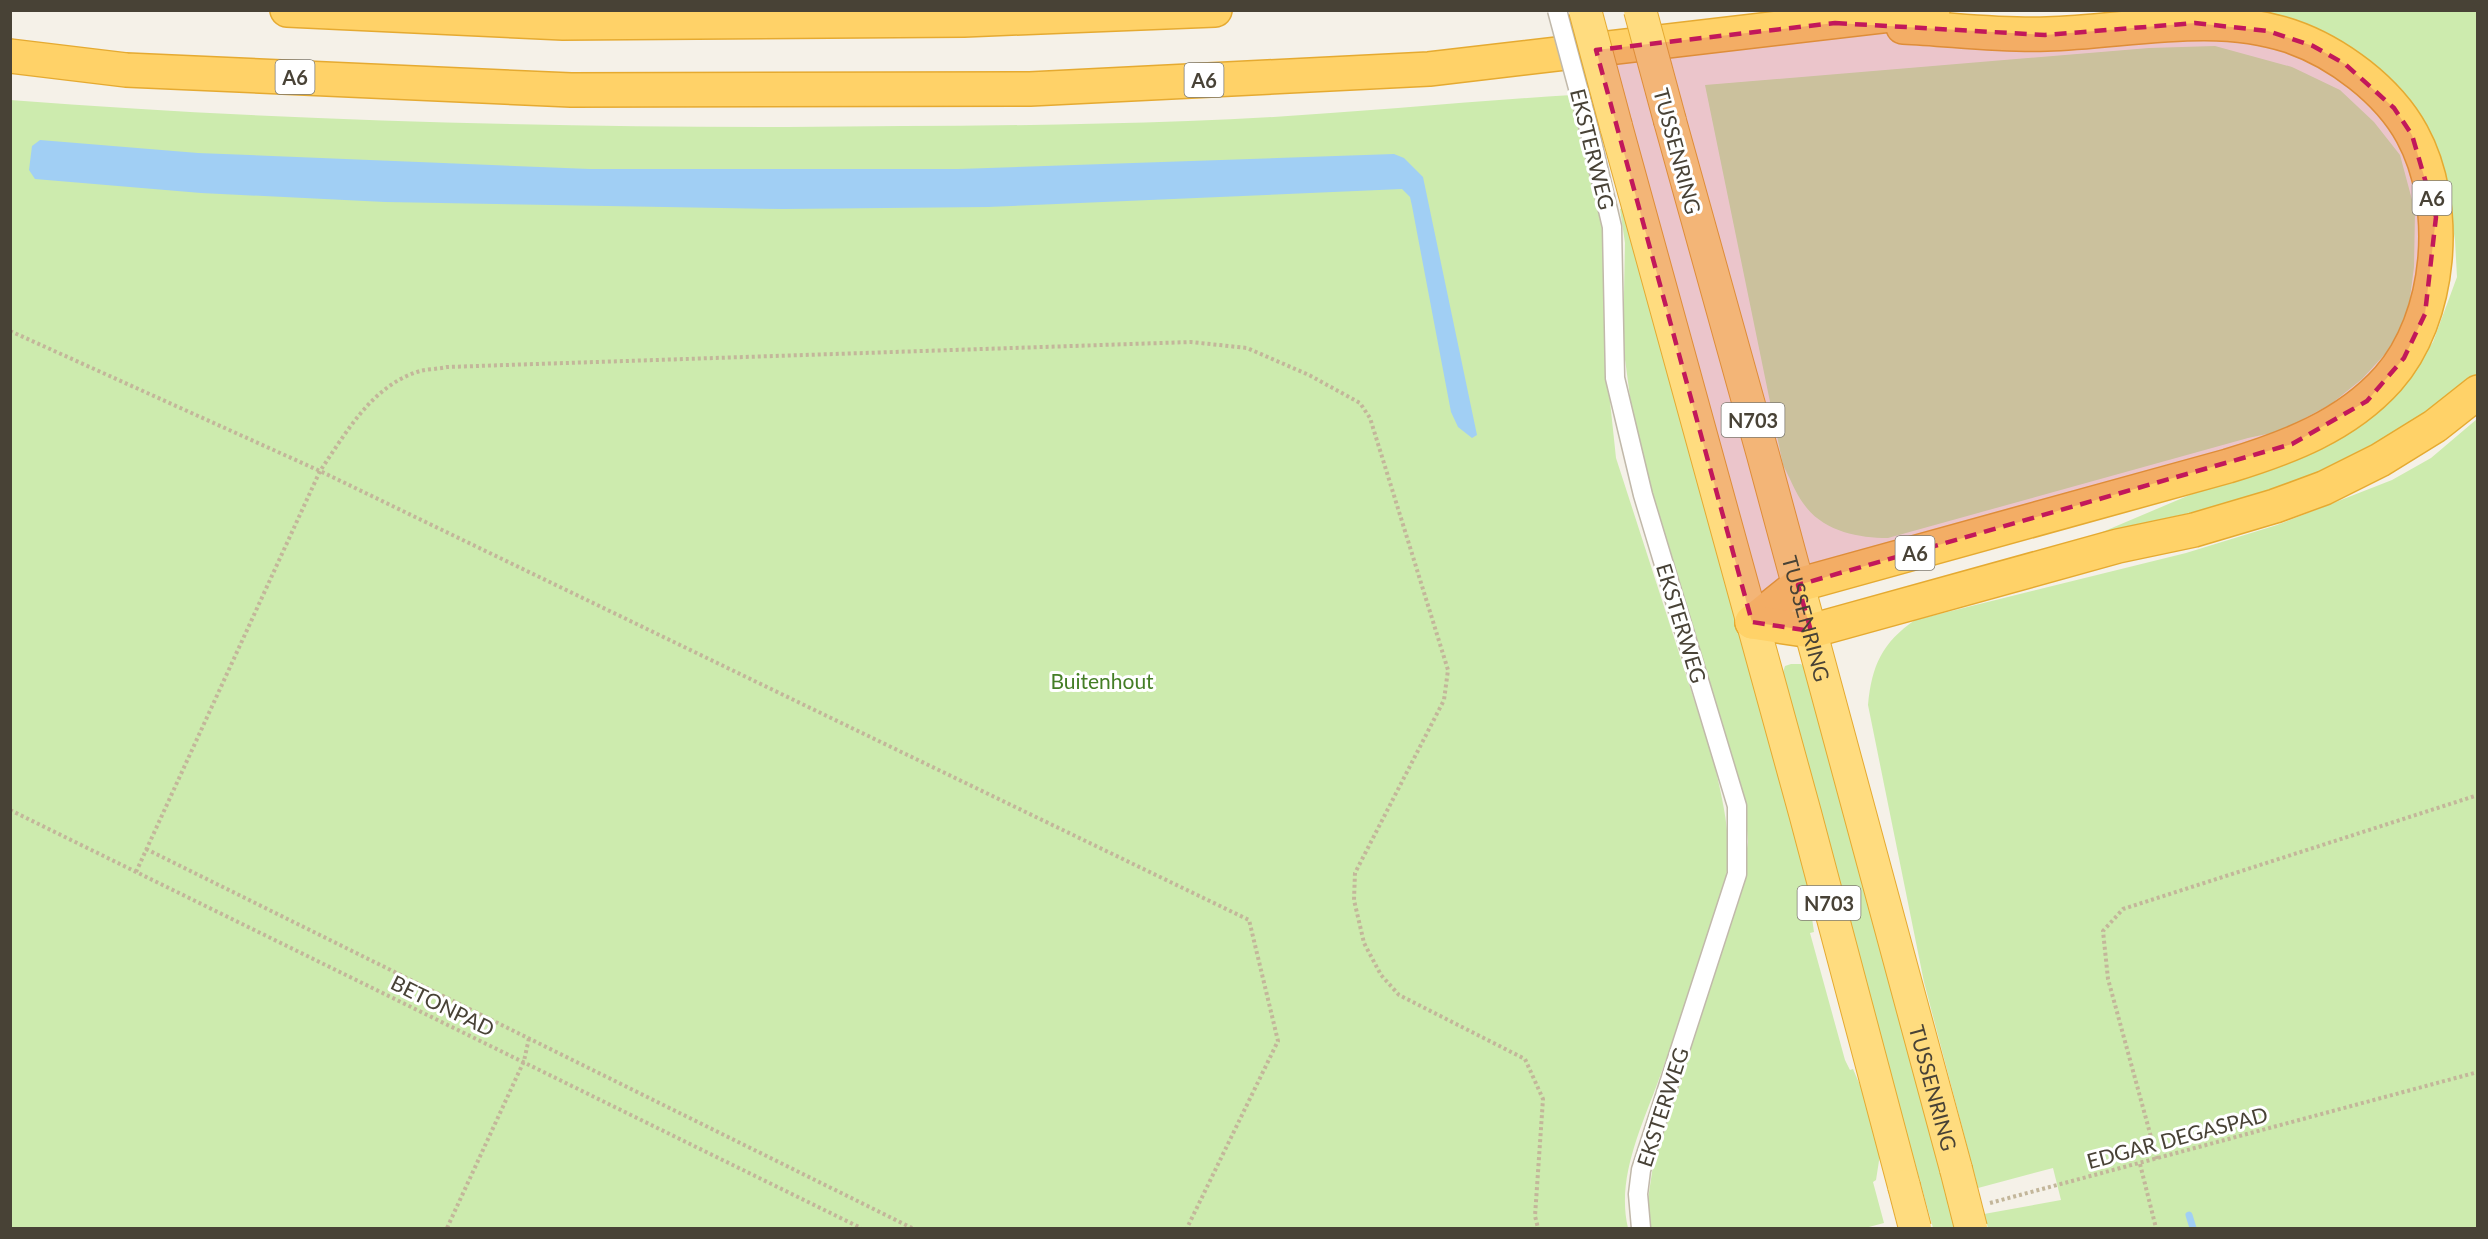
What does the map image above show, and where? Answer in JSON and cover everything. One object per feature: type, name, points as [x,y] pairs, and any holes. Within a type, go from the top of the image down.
[{"type":"highway","points":[[287,10],[563,23],[964,20],[1215,10]]},
{"type":"highway","name":"N703","points":[[1585,10],[1602,128],[1752,622],[1915,1228]]},
{"type":"highway","name":"TUSSENRING","points":[[1640,10],[1956,1169],[1977,1216]]},
{"type":"highway","name":"A6","points":[[14,57],[126,70],[571,90],[1030,89],[1429,69],[1933,10]]},
{"type":"highway","name":"A6","points":[[1752,622],[1798,585],[2228,466],[2292,444],[2345,417],[2367,400],[2404,358],[2425,314],[2435,248],[2436,216],[2427,172],[2412,135],[2394,108],[2345,64],[2289,36],[2230,25],[2206,24],[2045,35],[1835,23]]},
{"type":"highway","name":"A6","points":[[1752,622],[1811,631],[2118,546],[2194,530],[2276,506],[2324,488],[2380,460],[2435,426],[2478,392]]},
{"type":"street","name":"EKSTERWEG","points":[[1557,10],[1602,128],[1612,227],[1615,378],[1643,495],[1737,806],[1737,874],[1641,1170],[1638,1194],[1641,1228]]},
{"type":"path","points":[[10,331],[320,471],[1249,920],[1278,1041],[1187,1228]]},
{"type":"path","points":[[136,872],[320,471],[361,412],[395,382],[419,371],[447,367],[1191,342],[1247,348],[1309,375],[1360,403],[1370,418],[1448,670],[1444,700],[1354,873],[1354,900],[1364,943],[1381,975],[1399,995],[1525,1059],[1543,1099],[1536,1216],[1538,1228]]},
{"type":"path","points":[[2157,1159],[2108,979],[2103,931],[2123,909],[2478,795]]},
{"type":"path","name":"BETONPAD","points":[[10,810],[861,1228]]},
{"type":"path","points":[[146,849],[912,1228]]},
{"type":"path","points":[[447,1228],[524,1061],[529,1038]]},
{"type":"path","name":"EDGAR DEGASPAD","points":[[1977,1216],[2188,1149],[2478,1072]]},
{"type":"path","points":[[2140,1164],[2156,1228]]},
{"type":"highlighted area","points":[[1835,23],[2045,35],[2195,23],[2268,31],[2313,46],[2345,64],[2394,108],[2412,135],[2436,217],[2425,314],[2404,358],[2367,401],[2292,444],[1798,585],[1811,631],[1752,622],[1596,50]]},
{"type":"green space","points":[[2237,11],[2477,11],[2477,380],[2350,471],[2212,508],[2100,533],[2192,494],[2344,435],[2365,423],[2398,389],[2433,342],[2457,277],[2455,240],[2447,190],[2383,75],[2343,42],[2293,20]]},
{"type":"green space","points":[[2215,46],[2292,67],[2340,90],[2374,122],[2400,155],[2415,211],[2414,267],[2407,321],[2385,354],[2362,379],[2331,404],[2281,431],[2248,438],[1888,538],[1841,531],[1811,513],[1800,499],[1783,465],[1705,85],[2149,48]]},
{"type":"green space","name":"Buitenhout","points":[[1572,95],[1603,233],[1607,373],[1616,458],[1713,758],[1725,814],[1728,843],[1727,871],[1718,906],[1628,1171],[1625,1209],[1628,1228],[11,1228],[10,100],[204,113],[398,121],[593,126],[787,127],[1138,123],[1332,113]]},
{"type":"green space","points":[[1625,207],[1805,869],[1814,932],[1810,933],[1845,1060],[1850,1070],[1853,1069],[1866,1099],[1881,1148],[1876,1180],[1873,1182],[1884,1223],[1865,1228],[1651,1228],[1647,1206],[1654,1159],[1741,886],[1748,842],[1745,808],[1646,479],[1632,412],[1623,344],[1625,243],[1620,209]]},
{"type":"green space","points":[[2477,419],[2477,1228],[1988,1228],[1984,1214],[2061,1200],[2053,1168],[1978,1188],[1924,982],[1868,705],[1872,678],[1887,646],[1894,637],[1915,620],[2186,553],[2277,525],[2392,480],[2431,458]]},
{"type":"green space","points":[[1801,664],[1808,671],[1961,1228],[1933,1228],[1826,843],[1782,675],[1785,666]]},
{"type":"water","points":[[40,140],[198,153],[590,169],[958,169],[1394,154],[1404,158],[1423,177],[1477,435],[1472,438],[1458,427],[1451,412],[1412,206],[1410,197],[1402,189],[988,207],[783,209],[385,202],[201,193],[35,179],[29,170],[32,146]]},
{"type":"waterway","points":[[2189,1215],[2193,1228]]}]
